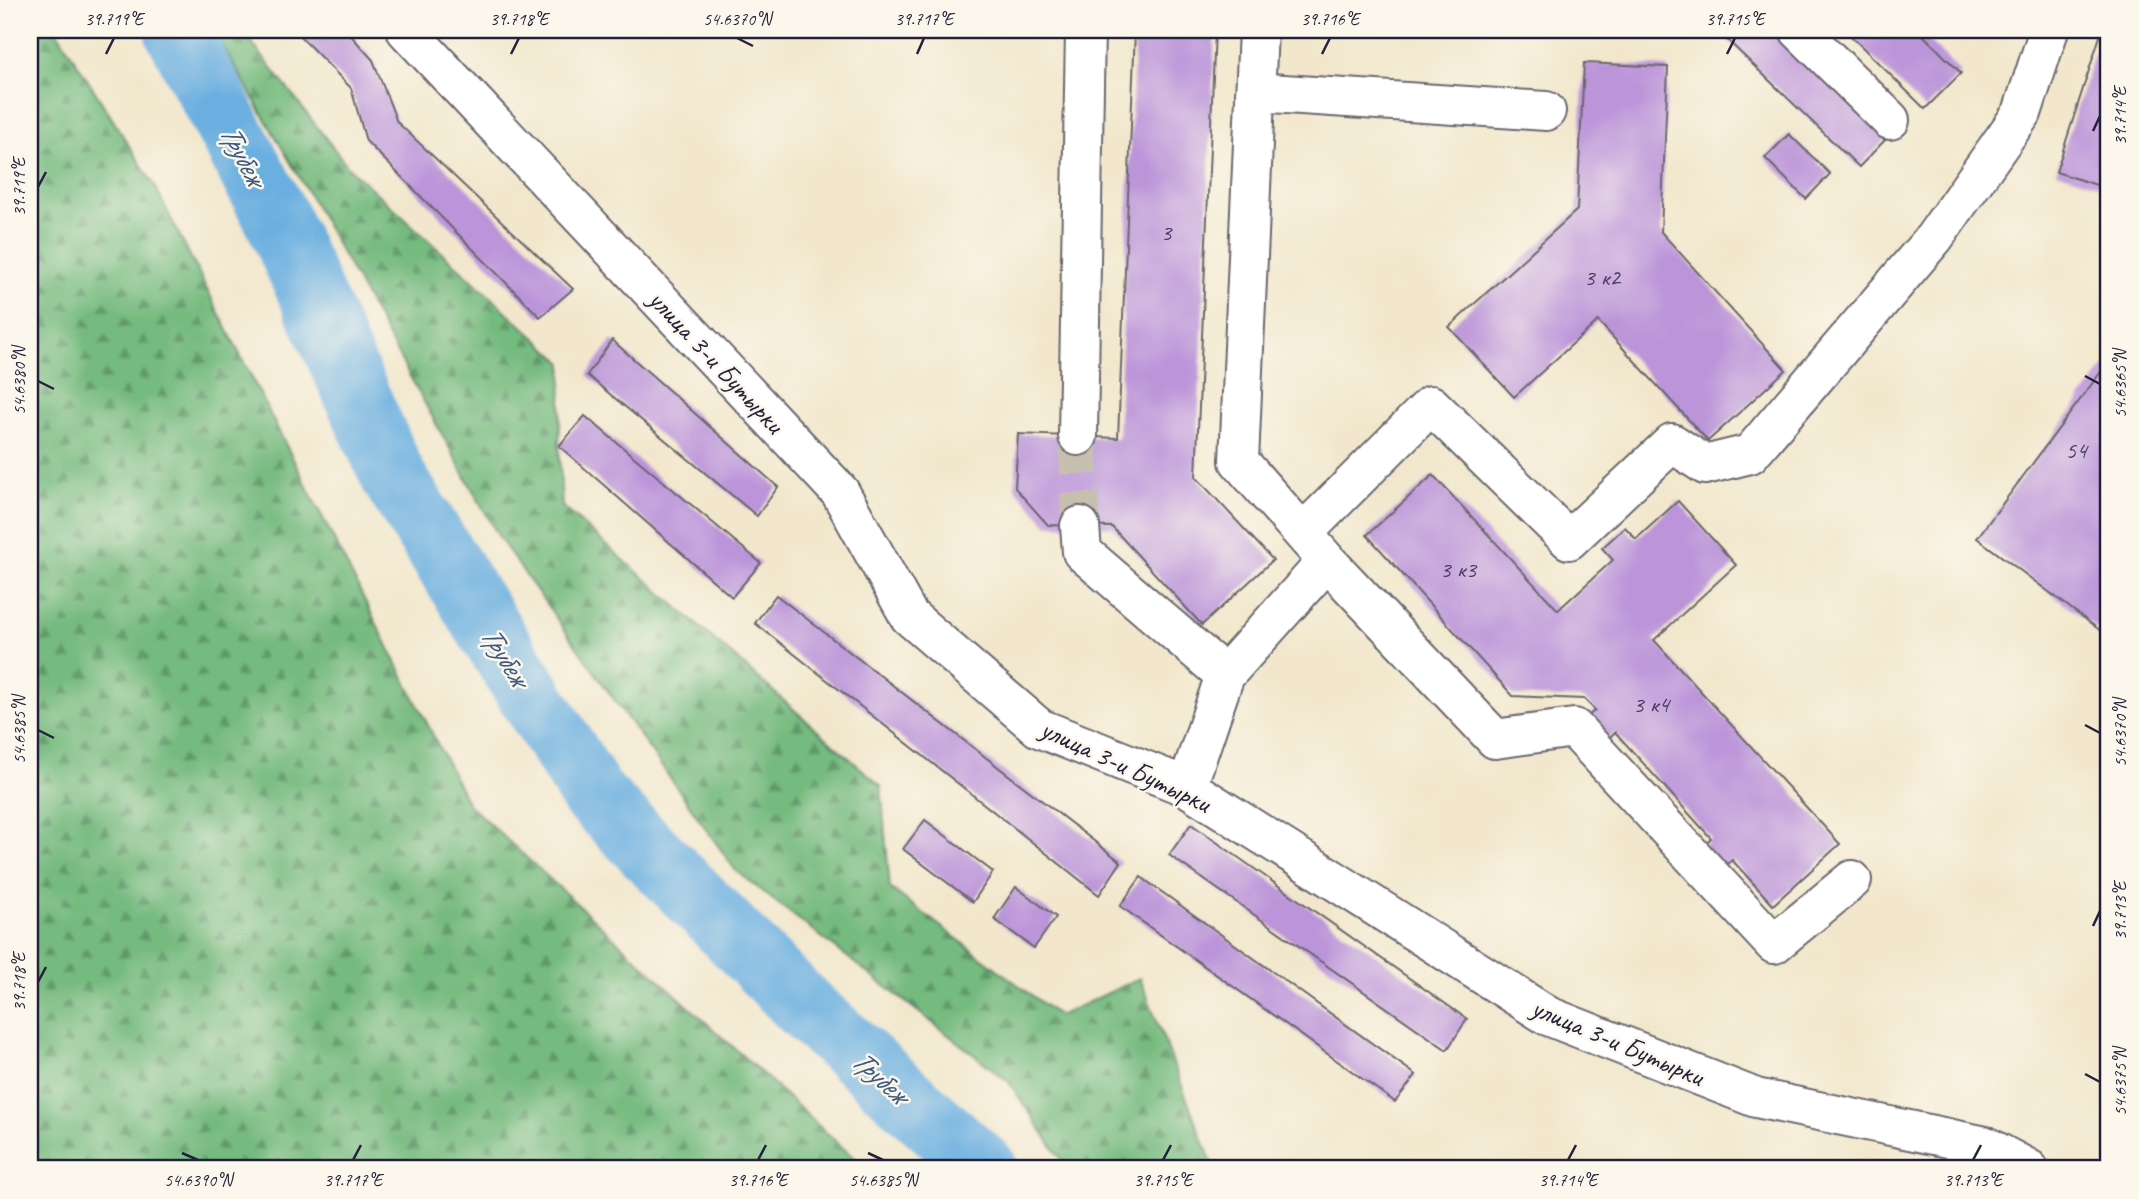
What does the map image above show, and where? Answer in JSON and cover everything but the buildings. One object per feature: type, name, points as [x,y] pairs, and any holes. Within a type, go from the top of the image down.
[{"type":"street","name":"улица 3-и Бутырки","points":[[405,30],[841,492],[908,616],[1039,728],[1187,788],[1548,1016],[1756,1098],[1986,1146],[2029,1169]]},
{"type":"street","points":[[1078,436],[1085,30]]},
{"type":"street","points":[[1258,30],[1239,461],[1315,547],[1495,739],[1574,728],[1774,944],[1852,880]]},
{"type":"street","points":[[1798,30],[1890,120]]},
{"type":"street","points":[[1187,788],[1225,675],[1315,547],[1431,405],[1569,540],[1672,443],[1705,465],[1751,454],[1942,226],[2022,113],[2049,30]]},
{"type":"street","points":[[1255,92],[1546,111]]},
{"type":"street","points":[[1080,526],[1082,552],[1225,675]]},
{"type":"green space","points":[[30,30],[56,30],[154,185],[468,804],[866,1169],[30,1169]]},
{"type":"green space","points":[[213,30],[242,30],[349,168],[563,363],[559,445],[562,506],[881,786],[890,888],[1059,1016],[1140,978],[1214,1169],[1068,1169],[1008,1081],[736,871],[500,539],[305,187]]},
{"type":"waterway","name":"Трубеж","points":[[177,30],[278,221],[394,478],[593,795],[805,1008],[985,1169]]},
{"type":"tunnel","points":[[1078,436],[1080,526]]}]
